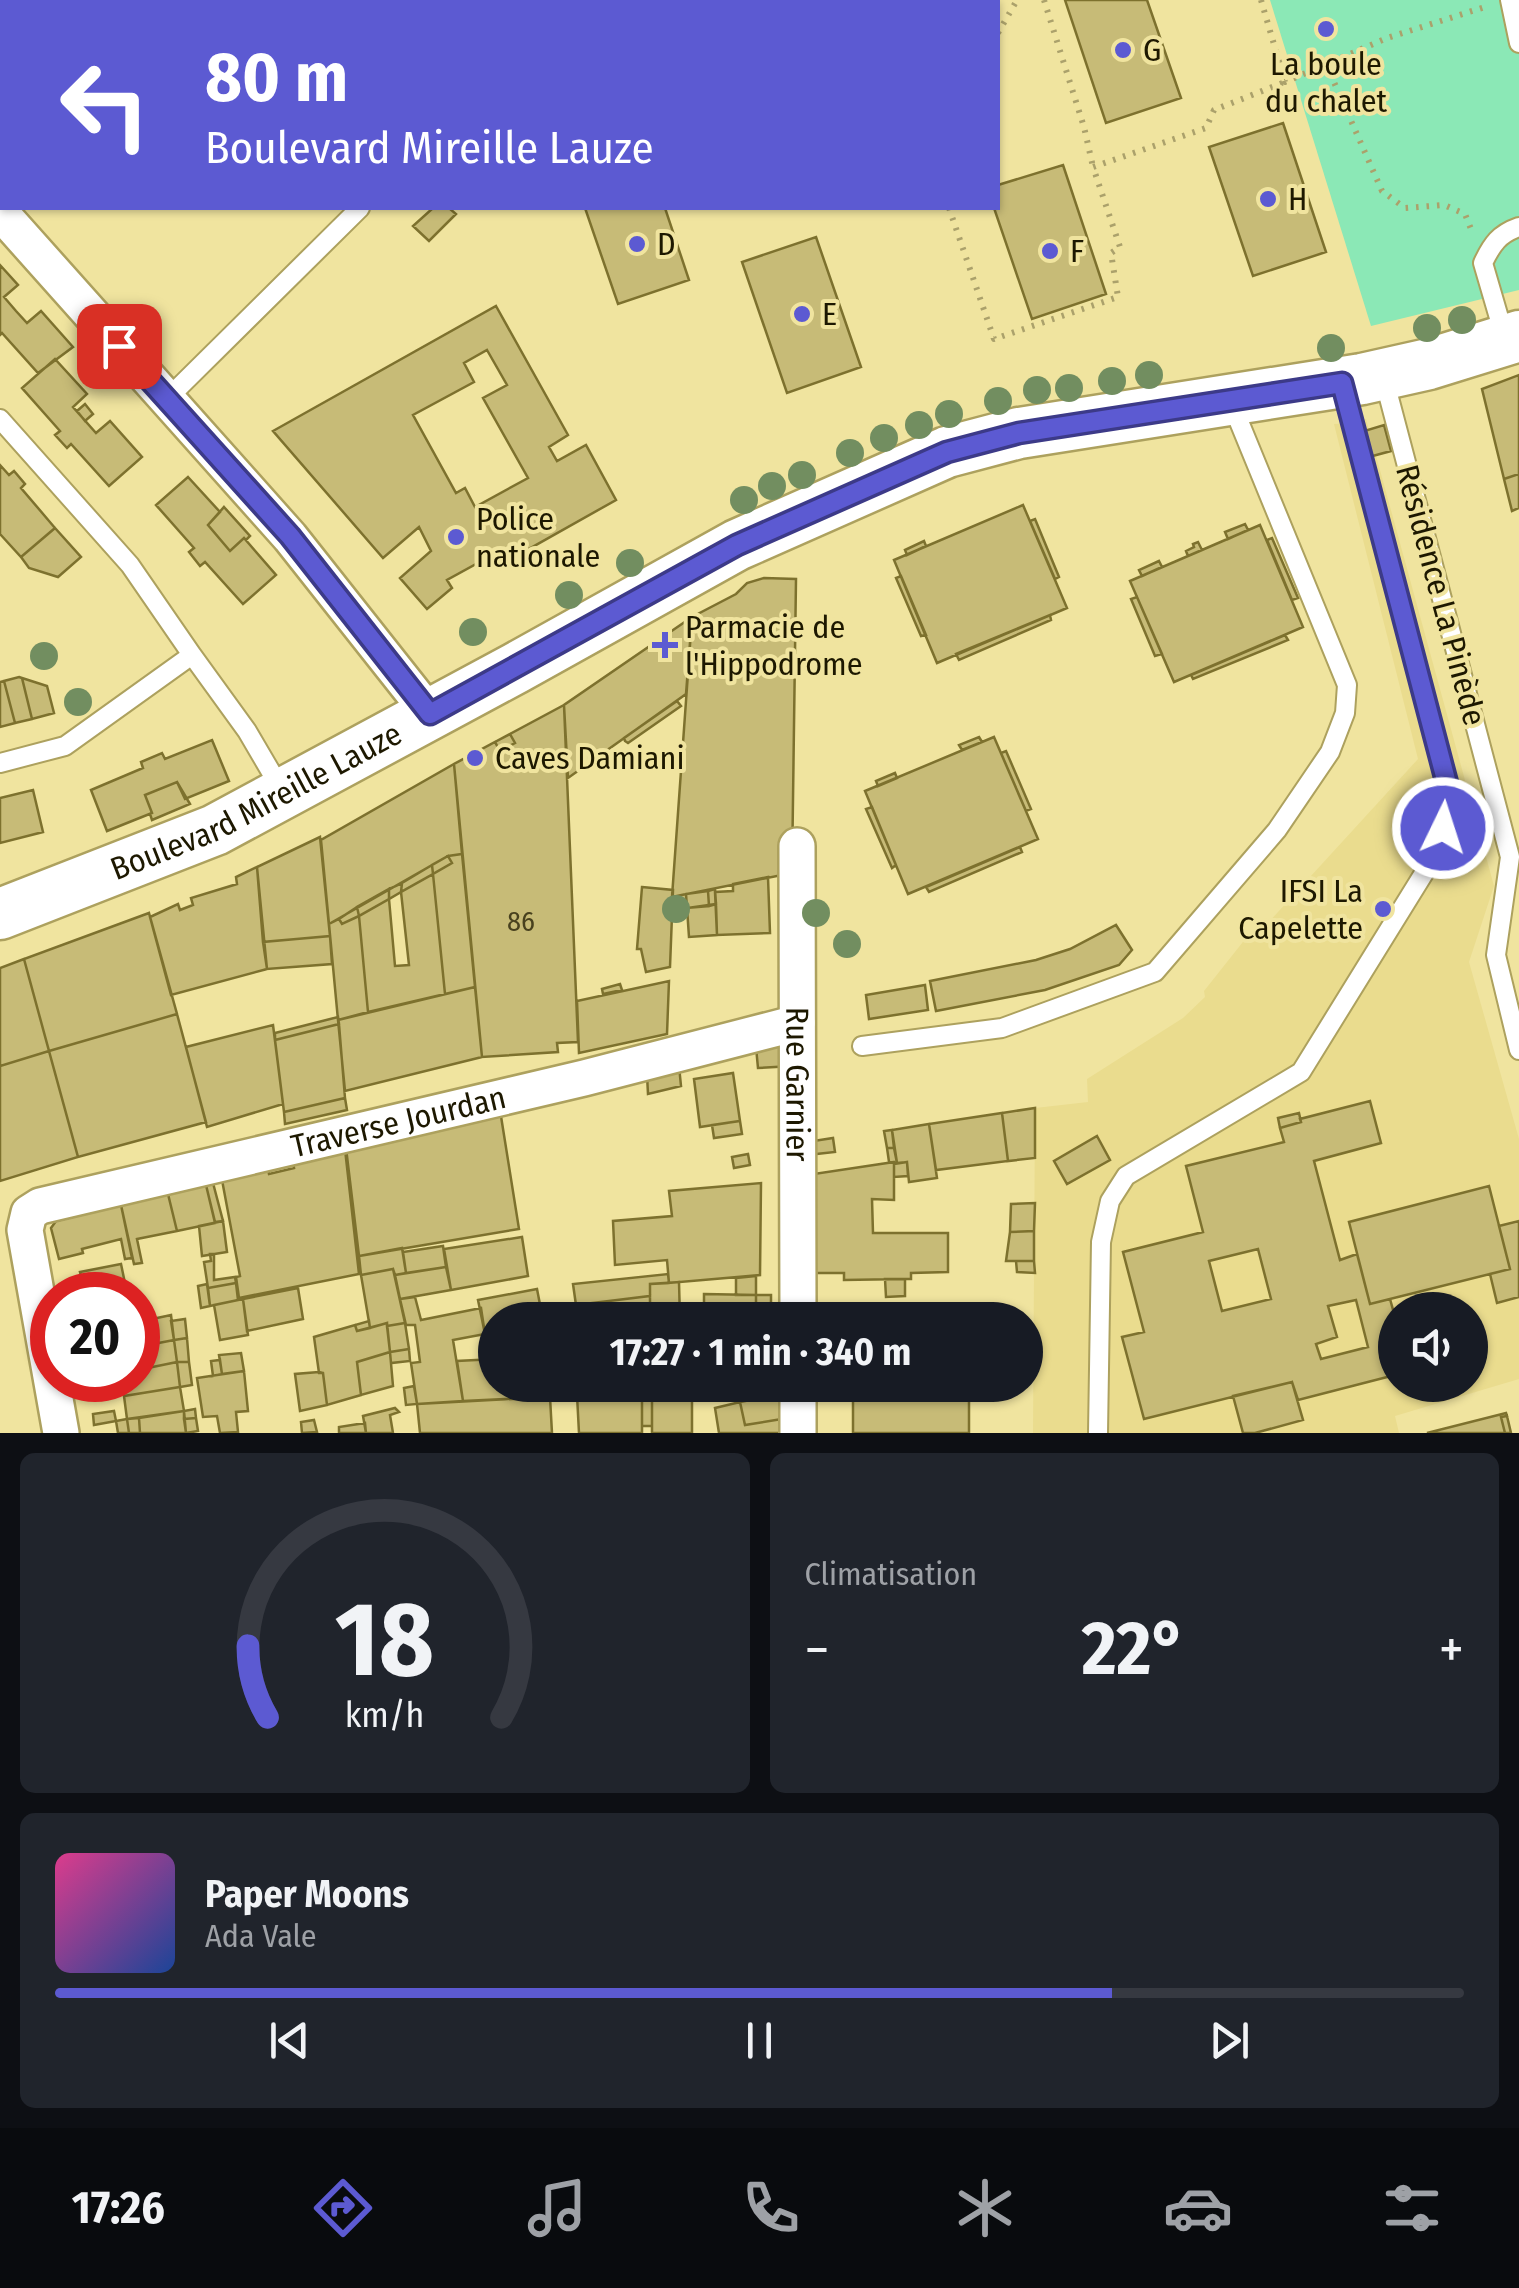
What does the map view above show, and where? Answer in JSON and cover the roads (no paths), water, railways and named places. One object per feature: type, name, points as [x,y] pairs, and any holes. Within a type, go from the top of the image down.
[{"type":"street","points":[[0,212],[290,536],[430,714]]},
{"type":"street","name":"Boulevard Mireille Lauze","points":[[0,914],[215,830],[737,545],[947,452],[1019,433],[1362,379],[1512,338]]},
{"type":"street","name":"Rue Garnier","points":[[796,846],[798,1302]]},
{"type":"street","name":"Traverse Jourdan","points":[[14,1246],[30,1213],[40,1206],[584,1078],[797,1023]]},
{"type":"street","points":[[14,1246],[61,1433]]},
{"type":"street","points":[[798,1402],[798,1433]]},
{"type":"lane","points":[[1510,0],[1519,43]]},
{"type":"lane","points":[[166,400],[358,210]]},
{"type":"lane","points":[[1512,338],[1483,263],[1492,244],[1504,232],[1519,227]]},
{"type":"lane","points":[[1098,1433],[1102,1242],[1110,1201],[1126,1176],[1301,1072],[1434,858],[1451,799],[1362,379]]},
{"type":"lane","name":"Résidence La Pinède","points":[[1362,379],[1510,857],[1496,955],[1519,1050]]},
{"type":"lane","points":[[862,1046],[1002,1028],[1155,972],[1277,830],[1330,752],[1345,713],[1346,685],[1230,401]]},
{"type":"lane","points":[[0,419],[130,565],[247,731],[284,794]]},
{"type":"lane","points":[[0,763],[64,746],[192,655]]},
{"type":"place","name":"La boule du chalet","points":[[1326,29]]},
{"type":"place","name":"G","points":[[1123,50]]},
{"type":"place","name":"H","points":[[1268,199]]},
{"type":"place","name":"D","points":[[637,244]]},
{"type":"place","name":"F","points":[[1050,251]]},
{"type":"place","name":"E","points":[[802,314]]},
{"type":"place","name":"Police nationale","points":[[456,537]]},
{"type":"place","name":"Parmacie de l'Hippodrome","points":[[665,645]]},
{"type":"place","name":"Caves Damiani","points":[[475,758]]},
{"type":"place","name":"IFSI La Capelette","points":[[1383,909]]}]
